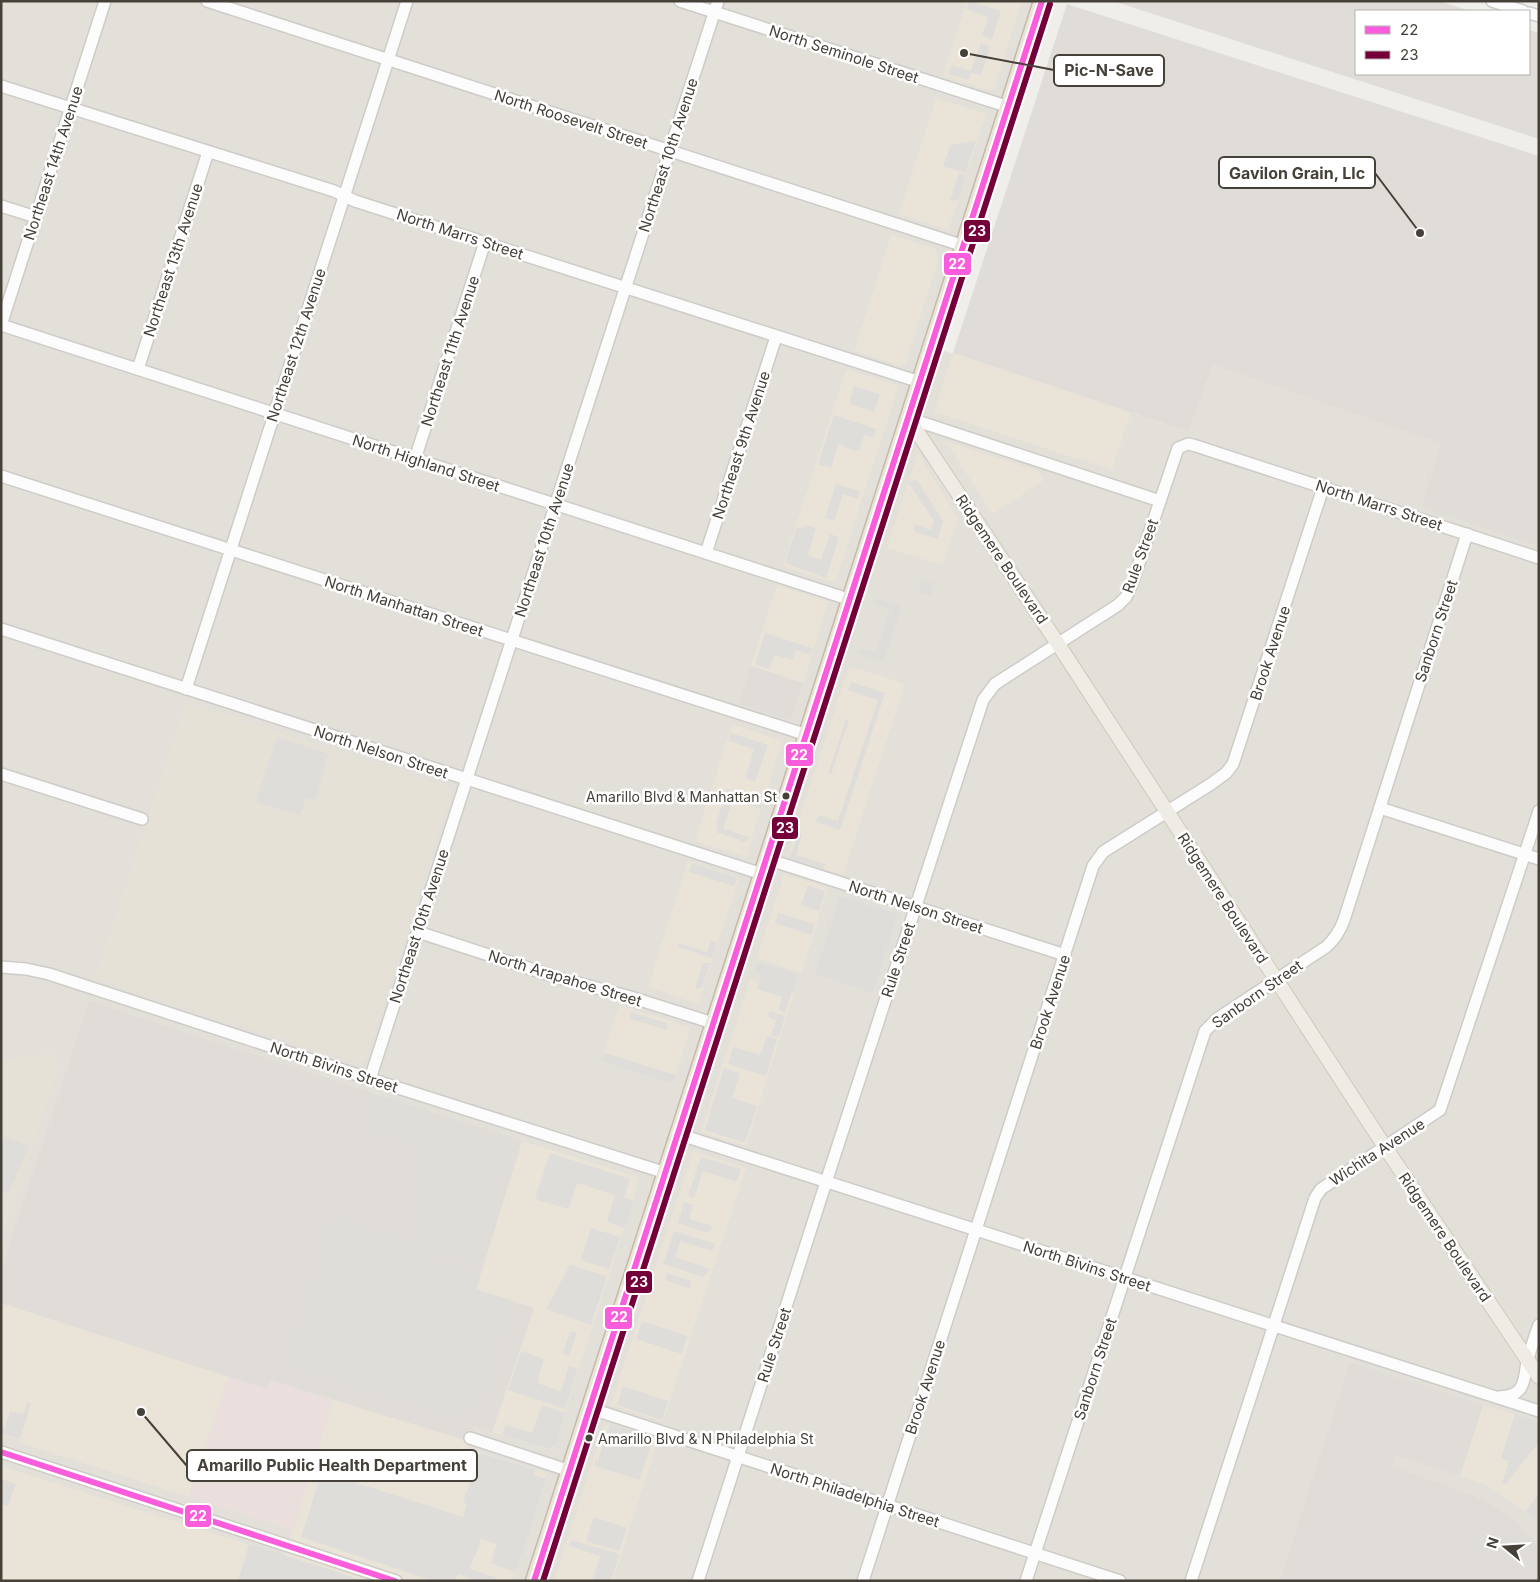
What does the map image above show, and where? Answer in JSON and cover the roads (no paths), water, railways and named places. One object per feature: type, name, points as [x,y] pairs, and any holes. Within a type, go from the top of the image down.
[{"type":"highway","points":[[534,1581],[851,600],[1042,1]]},
{"type":"main road","name":"Ridgemere Boulevard","points":[[908,418],[1058,644],[1385,1147],[1539,1377]]},
{"type":"street","name":"Northeast 14th Avenue","points":[[1,325],[105,1]]},
{"type":"street","name":"North Roosevelt Street","points":[[207,1],[964,246]]},
{"type":"street","name":"Northeast 12th Avenue","points":[[186,689],[408,1]]},
{"type":"street","name":"North Seminole Street","points":[[680,1],[716,7],[1009,107]]},
{"type":"street","points":[[1492,1],[1520,10]]},
{"type":"street","name":"Northeast 10th Avenue","points":[[370,1079],[716,7]]},
{"type":"street","name":"North Marrs Street","points":[[1,86],[334,191],[344,196],[625,288],[920,382]]},
{"type":"street","name":"Northeast 13th Avenue","points":[[138,369],[208,152]]},
{"type":"street","points":[[1,206],[36,217]]},
{"type":"street","name":"Northeast 11th Avenue","points":[[415,459],[485,242]]},
{"type":"street","name":"North Highland Street","points":[[1,325],[851,600]]},
{"type":"street","name":"Northeast 9th Avenue","points":[[706,553],[776,337]]},
{"type":"street","points":[[908,418],[1160,501]]},
{"type":"street","name":"Rule Street","points":[[698,1581],[983,700],[995,684],[1118,605],[1126,597],[1178,448],[1188,444],[1218,453]]},
{"type":"street","name":"North Marrs Street","points":[[1218,453],[1539,558]]},
{"type":"street","name":"North Manhattan Street","points":[[1,476],[807,735]]},
{"type":"street","name":"Brook Avenue","points":[[863,1581],[1090,875],[1098,857],[1108,849],[1211,784],[1226,773],[1233,764],[1323,488]]},
{"type":"street","name":"Sanborn Street","points":[[1026,1581],[1205,1031],[1218,1018],[1326,947],[1339,932],[1467,534]]},
{"type":"street","name":"North Nelson Street","points":[[1,629],[762,874]]},
{"type":"street","points":[[1,774],[142,819]]},
{"type":"street","points":[[1380,808],[1539,859]]},
{"type":"street","name":"Wichita Avenue","points":[[1191,1581],[1317,1193],[1433,1116],[1442,1106],[1539,811]]},
{"type":"street","name":"North Nelson Street","points":[[767,859],[1065,955]]},
{"type":"street","name":"North Arapahoe Street","points":[[418,932],[559,978],[616,993],[713,1023]]},
{"type":"street","name":"North Bivins Street","points":[[1,967],[26,968],[49,974],[666,1173]]},
{"type":"street","name":"North Bivins Street","points":[[678,1134],[1539,1411]]},
{"type":"street","points":[[1497,1397],[1514,1394],[1520,1389],[1523,1383],[1527,1360],[1539,1325]]},
{"type":"street","name":"North Philadelphia Street","points":[[589,1408],[1120,1581]]},
{"type":"street","points":[[470,1438],[570,1470]]},
{"type":"street","points":[[1,1452],[396,1581]]},
{"type":"place","name":"Pic-N-Save","points":[[964,53]]},
{"type":"place","name":"Gavilon Grain, Llc","points":[[1420,233]]},
{"type":"place","name":"Amarillo Blvd & Manhattan St","points":[[786,796]]},
{"type":"place","name":"Amarillo Public Health Department","points":[[141,1412]]},
{"type":"place","name":"Amarillo Blvd & N Philadelphia St","points":[[589,1438]]}]
